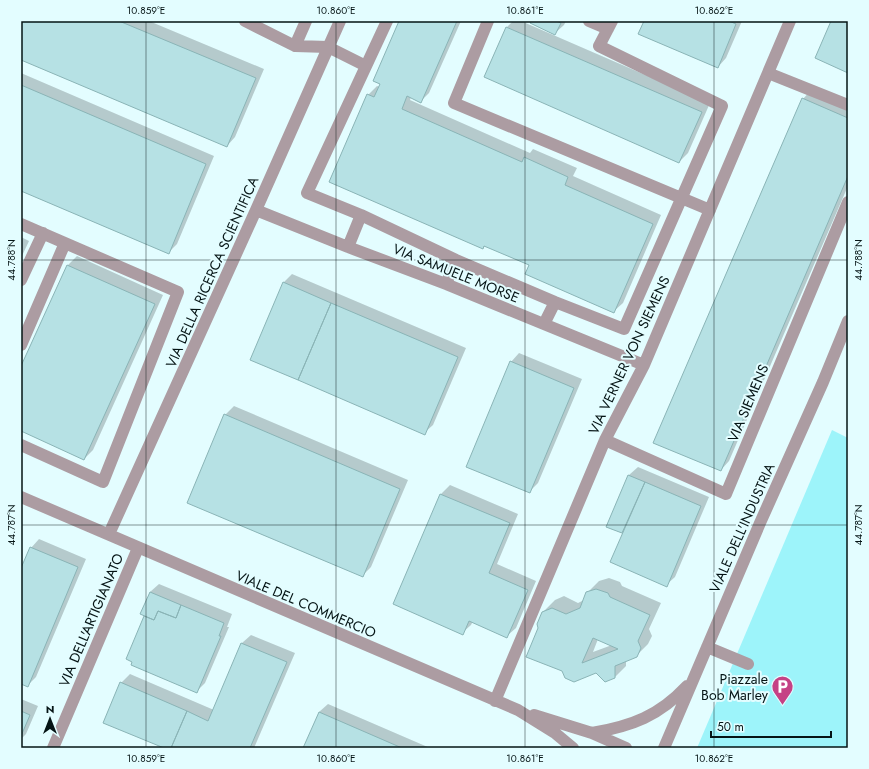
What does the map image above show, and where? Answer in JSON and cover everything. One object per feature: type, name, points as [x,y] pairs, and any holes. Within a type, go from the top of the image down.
[{"type":"street","points":[[245,21],[295,46],[328,47],[366,66]]},
{"type":"street","points":[[295,46],[306,21]]},
{"type":"street","name":"VIA DELLA RICERCA SCIENTIFICA","points":[[109,534],[340,21]]},
{"type":"street","points":[[387,21],[307,193],[361,215],[456,260],[555,302],[624,329],[722,106],[599,46],[610,25],[589,21]]},
{"type":"street","points":[[488,21],[454,103],[710,210]]},
{"type":"street","name":"VIA VERNER VON SIEMENS","points":[[495,701],[605,440],[644,365],[790,21]]},
{"type":"street","points":[[768,73],[848,105]]},
{"type":"street","name":"VIA SIEMENS","points":[[605,440],[726,494],[848,202]]},
{"type":"street","name":"VIA SAMUELE MORSE","points":[[256,210],[446,284],[644,365]]},
{"type":"street","points":[[348,247],[361,215]]},
{"type":"street","points":[[21,224],[178,292],[102,482],[21,445]]},
{"type":"street","points":[[21,280],[43,233]]},
{"type":"street","points":[[21,345],[65,243]]},
{"type":"street","points":[[446,284],[456,260]]},
{"type":"street","points":[[544,324],[555,302]]},
{"type":"street","name":"VIALE DELL'INDUSTRIA","points":[[664,748],[848,321]]},
{"type":"street","name":"VIALE DEL COMMERCIO","points":[[21,497],[518,710],[555,733],[573,748]]},
{"type":"street","name":"VIA DELL'ARTIGIANATO","points":[[53,748],[138,548]]},
{"type":"street","points":[[707,647],[748,664]]},
{"type":"street","points":[[592,733],[623,726],[649,716],[674,700],[692,680]]},
{"type":"street","points":[[518,710],[592,733],[626,748]]},
{"type":"shaded area","points":[[832,430],[848,438],[848,748],[697,748]]},
{"type":"building","points":[[21,21],[119,21],[256,78],[227,147],[21,60]]},
{"type":"building","points":[[399,21],[457,21],[421,103],[407,96],[402,109],[522,162],[524,157],[568,177],[565,185],[653,224],[614,313],[525,274],[529,265],[484,246],[483,249],[329,182],[367,94],[374,97],[380,84],[373,81]]},
{"type":"building","points":[[531,21],[556,21],[561,23],[555,35],[530,23]]},
{"type":"building","points":[[644,21],[729,21],[736,24],[718,68],[638,34]]},
{"type":"building","points":[[831,21],[848,21],[848,73],[815,58]]},
{"type":"building","points":[[506,27],[702,112],[679,163],[484,77]]},
{"type":"building","points":[[21,85],[206,164],[169,254],[21,191]]},
{"type":"building","points":[[802,98],[848,118],[848,176],[721,471],[653,443]]},
{"type":"building","points":[[67,265],[155,304],[84,460],[21,431],[21,366]]},
{"type":"building","points":[[283,282],[331,303],[298,380],[250,360]]},
{"type":"building","points":[[331,303],[458,357],[425,435],[298,380]]},
{"type":"building","points":[[510,361],[574,388],[530,493],[466,467]]},
{"type":"building","points":[[224,414],[400,489],[363,577],[187,503]]},
{"type":"building","points":[[628,475],[645,482],[622,533],[606,527]]},
{"type":"building","points":[[645,482],[701,506],[667,587],[610,562]]},
{"type":"building","points":[[440,494],[510,523],[489,573],[528,590],[507,638],[469,621],[463,635],[393,604]]},
{"type":"building","points":[[30,547],[78,567],[28,687],[21,684],[21,568]]},
{"type":"building","points":[[596,589],[608,593],[610,597],[650,615],[638,641],[641,648],[637,657],[615,666],[615,678],[605,682],[596,673],[574,682],[565,678],[562,671],[526,657],[538,628],[537,624],[542,612],[552,608],[566,614],[580,608],[586,592]],"holes":[[[593,638],[618,649],[582,663]]]},
{"type":"building","points":[[150,592],[181,605],[176,618],[158,611],[154,620],[140,614]]},
{"type":"building","points":[[181,605],[224,623],[219,636],[221,636],[197,693],[131,665],[132,662],[126,659],[144,616],[154,620],[158,611],[176,618]]},
{"type":"building","points":[[241,643],[287,662],[250,748],[171,748],[187,711],[208,721]]},
{"type":"building","points":[[120,682],[187,711],[171,748],[164,748],[103,723]]},
{"type":"building","points":[[21,711],[30,715],[21,736]]},
{"type":"building","points":[[319,712],[402,748],[303,748]]},
{"type":"place","name":"Piazzale Bob Marley","points":[[783,706]]}]
